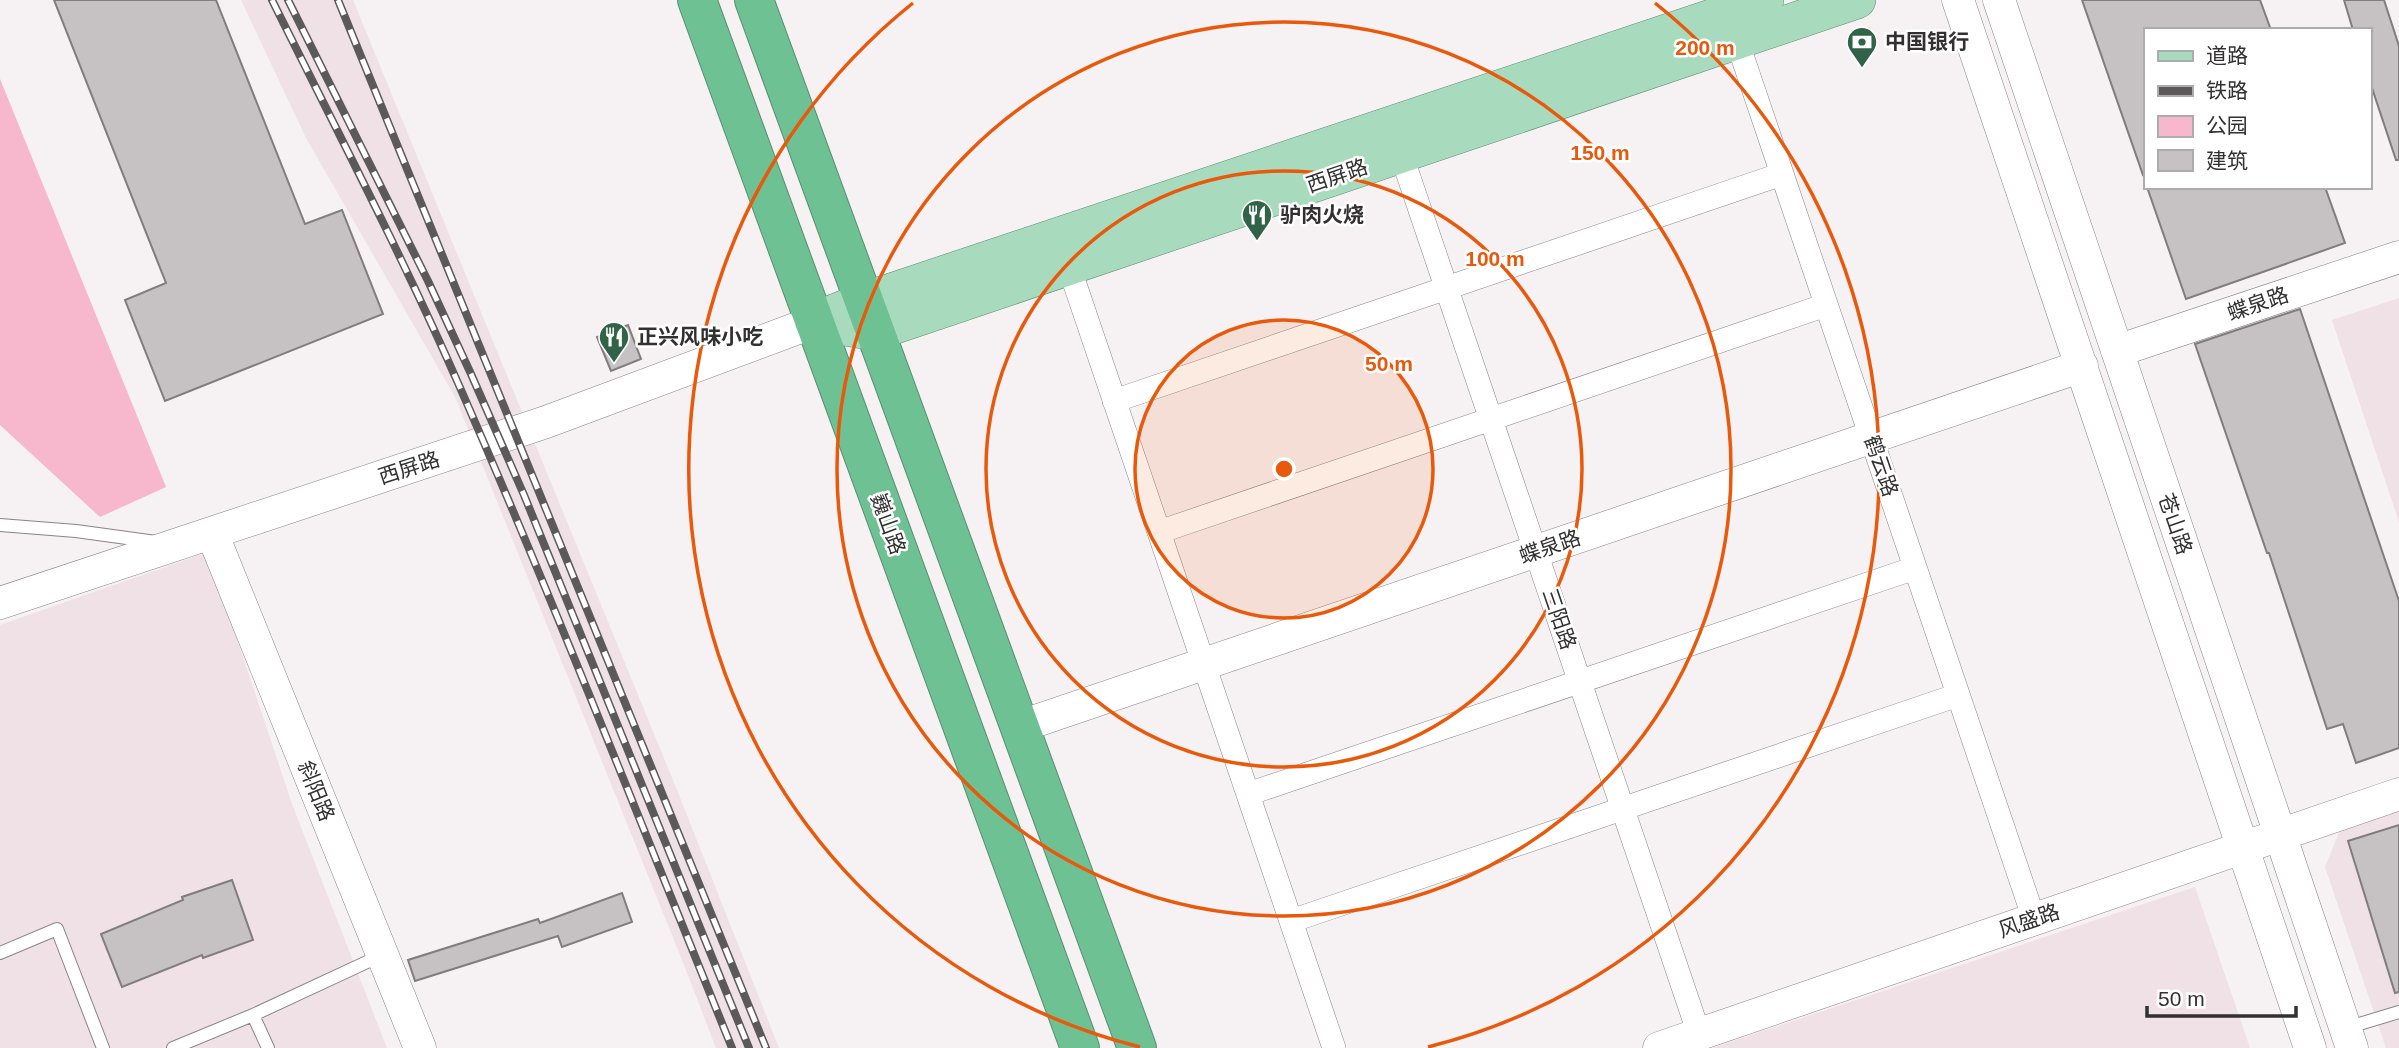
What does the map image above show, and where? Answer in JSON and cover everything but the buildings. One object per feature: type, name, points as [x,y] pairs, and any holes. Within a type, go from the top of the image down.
[{"type":"highway","name":"巍山路","points":[[697,0],[1080,1048]]},
{"type":"highway","points":[[754,0],[1137,1048]]},
{"type":"main road","name":"西屏路","points":[[1732,27],[1765,0]]},
{"type":"main road","name":"西屏路","points":[[0,603],[546,422],[814,322],[869,316],[1732,27],[1857,0]]},
{"type":"main road","name":"苍山路","points":[[1958,0],[2311,1048]]},
{"type":"main road","name":"苍山路","points":[[1999,0],[2349,1038]]},
{"type":"main road","name":"蝶泉路","points":[[2117,351],[2399,257]]},
{"type":"main road","name":"蝶泉路","points":[[1018,727],[2081,366]]},
{"type":"main road","name":"斜阳路","points":[[212,534],[420,1048]]},
{"type":"main road","name":"风盛路","points":[[1659,1048],[2399,794]]},
{"type":"street","name":"鹤云路","points":[[1732,27],[2034,919]]},
{"type":"street","name":"三阳路","points":[[1396,139],[1699,1034]]},
{"type":"street","points":[[1115,401],[1782,174]]},
{"type":"street","points":[[1064,251],[1334,1048]]},
{"type":"street","points":[[1159,532],[1826,305]]},
{"type":"street","points":[[1248,794],[1915,568]]},
{"type":"street","points":[[1291,921],[1958,695]]},
{"type":"lane","points":[[0,525],[76,531],[174,545]]},
{"type":"lane","points":[[0,953],[57,929],[103,1048]]},
{"type":"lane","points":[[173,1048],[253,1015],[383,955]]},
{"type":"lane","points":[[2349,1038],[2399,1012]]},
{"type":"lane","points":[[253,1015],[268,1048]]},
{"type":"shaded area","points":[[241,0],[353,0],[677,790],[779,1048],[716,1048],[455,397],[306,138]]},
{"type":"shaded area","points":[[2399,298],[2399,522],[2332,320]]},
{"type":"shaded area","points":[[208,552],[292,804],[387,1048],[0,1048],[0,625]]},
{"type":"shaded area","points":[[2399,811],[2399,1048],[2386,1048],[2325,867],[2340,830]]},
{"type":"shaded area","points":[[2195,887],[2250,1048],[1712,1048]]},
{"type":"green space","points":[[0,79],[166,487],[100,517],[0,425]]},
{"type":"railway","points":[[272,0],[391,238],[494,465],[732,1048]]},
{"type":"railway","points":[[288,0],[428,281],[471,374],[524,495],[749,1048]]},
{"type":"railway","points":[[338,0],[766,1048]]},
{"type":"place","name":"中国银行","points":[[1862,69]]},
{"type":"place","name":"驴肉火烧","points":[[1257,242]]},
{"type":"place","name":"正兴风味小吃","points":[[614,364]]}]
